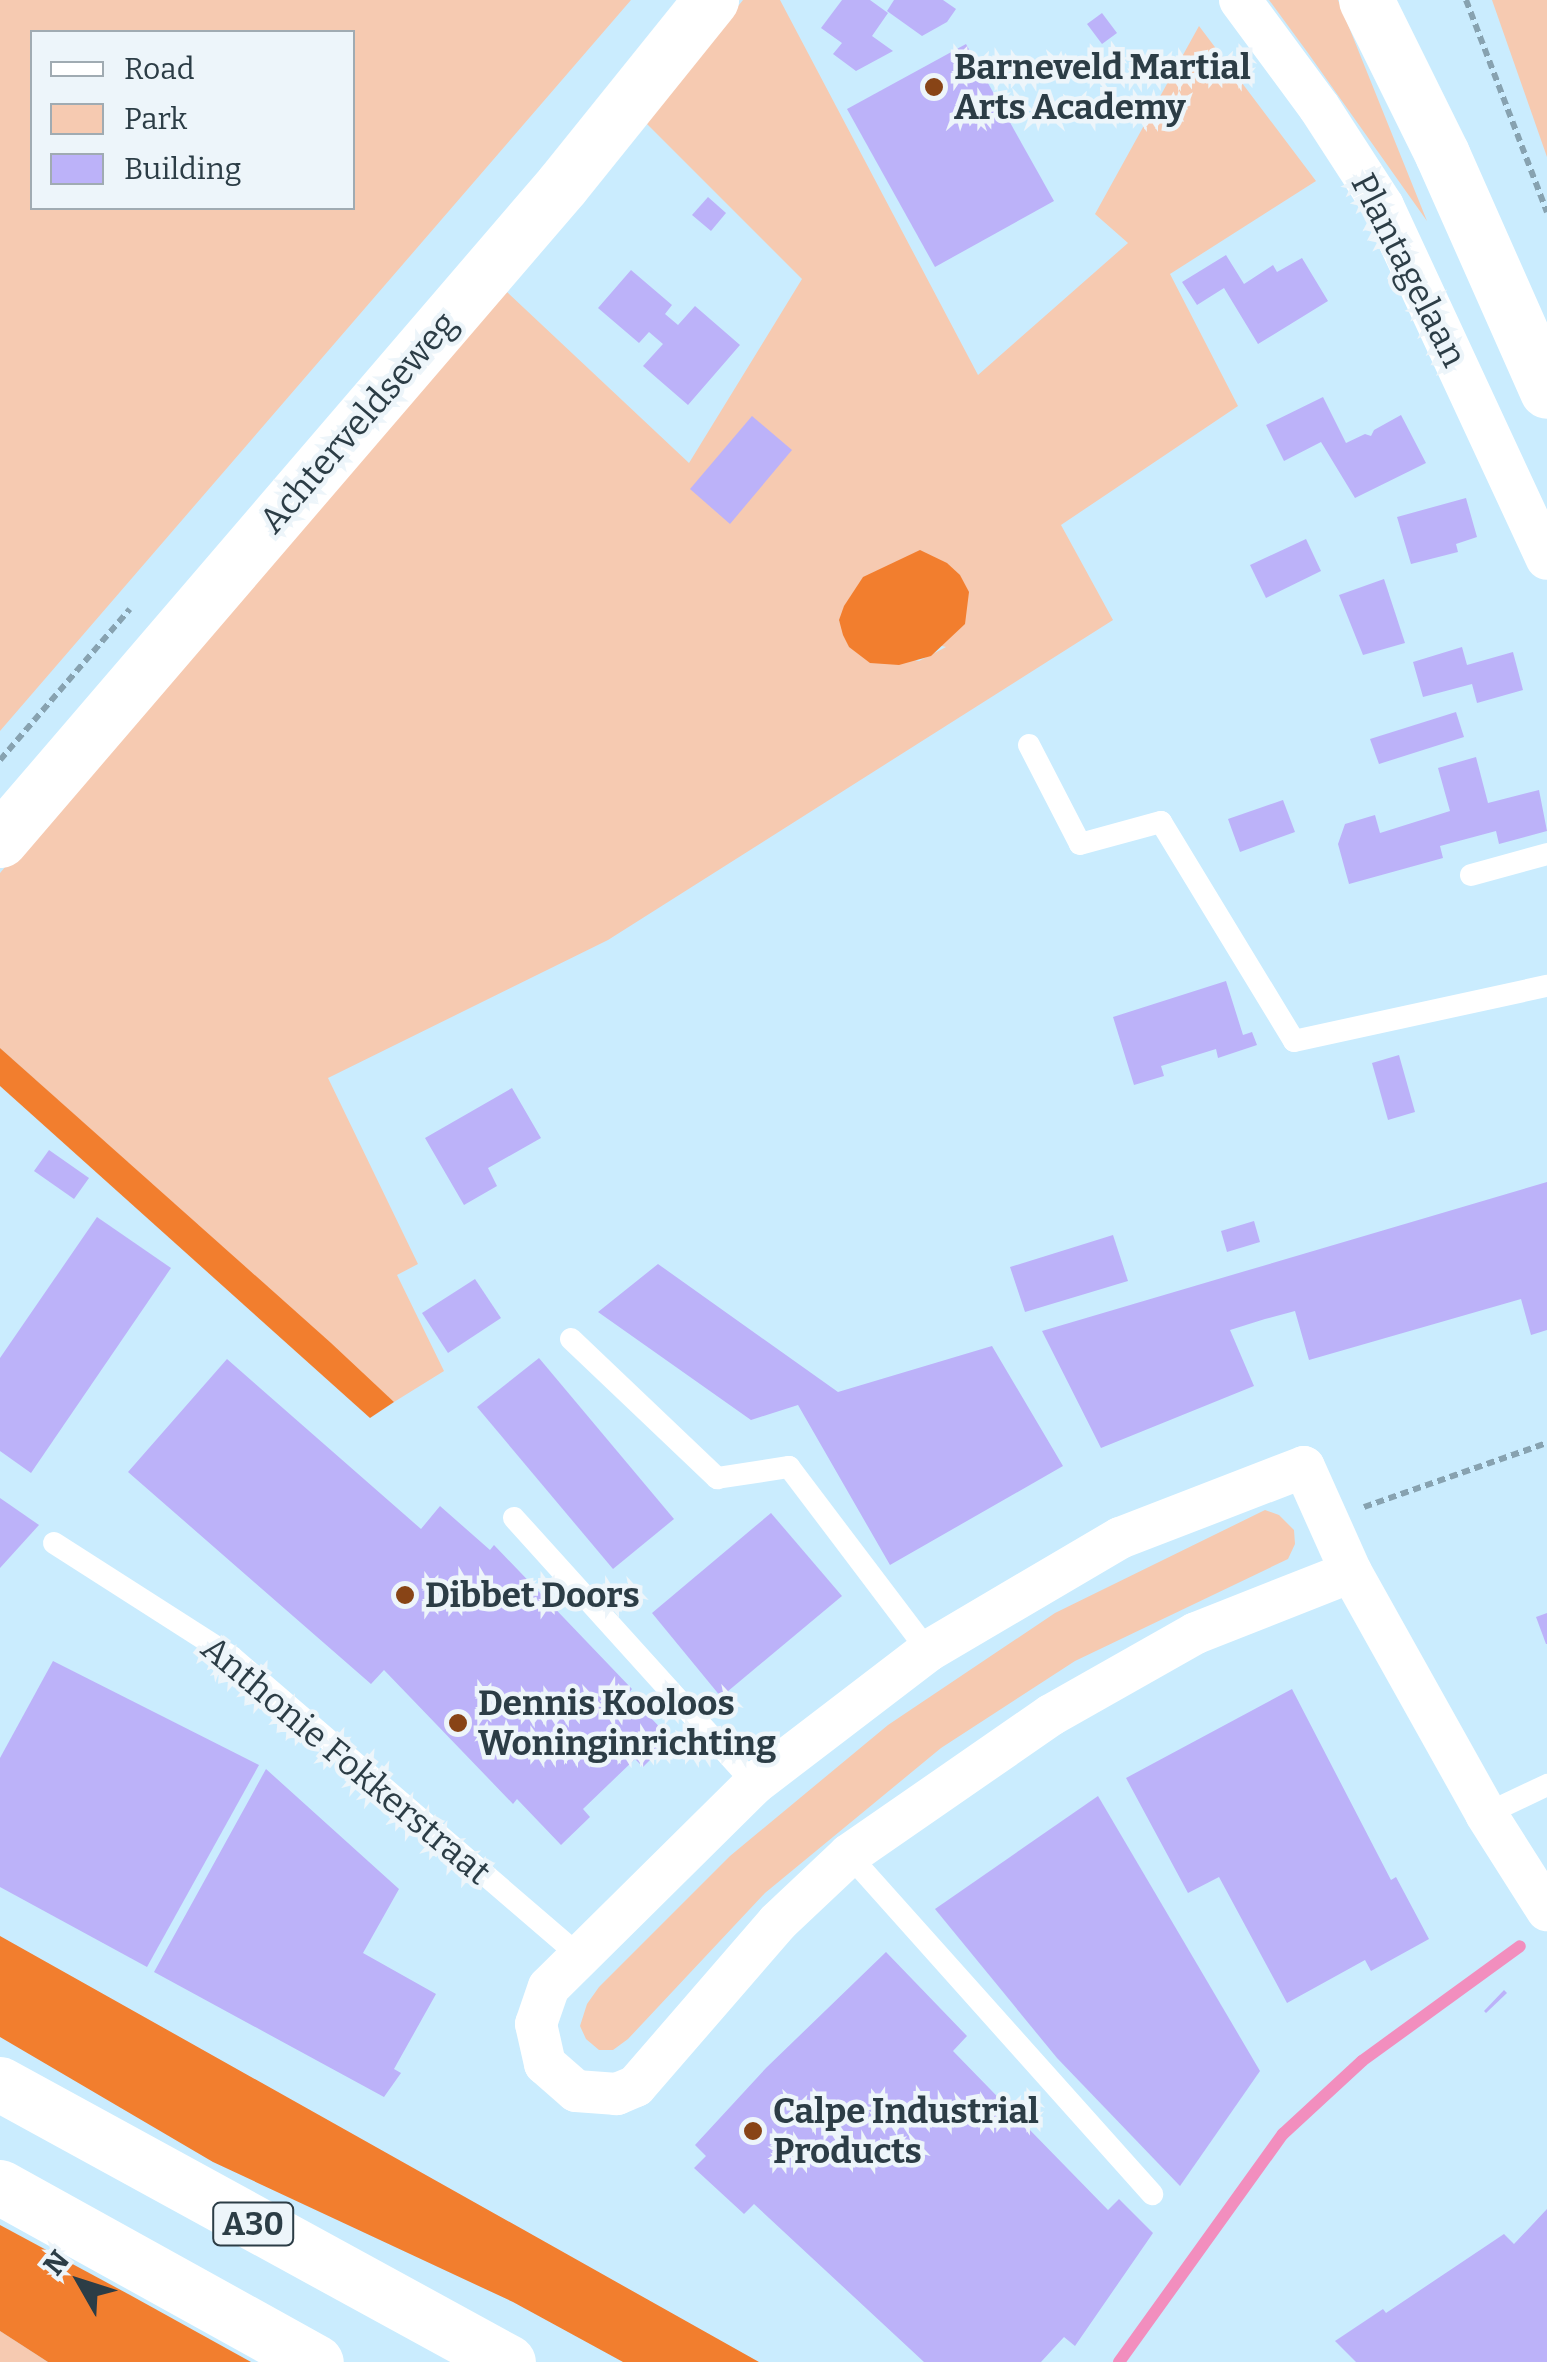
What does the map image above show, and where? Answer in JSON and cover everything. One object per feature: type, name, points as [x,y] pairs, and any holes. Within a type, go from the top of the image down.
[{"type":"main road","name":"Achterveldseweg","points":[[0,840],[562,186],[711,0]]},
{"type":"main road","name":"Plantagelaan","points":[[1366,0],[1442,154],[1547,392]]},
{"type":"main road","name":"Plantagelaan","points":[[1397,0],[1442,154]]},
{"type":"main road","name":"A30","points":[[0,2084],[508,2362]]},
{"type":"main road","name":"A30","points":[[0,2187],[316,2362]]},
{"type":"street","name":"Plantagelaan","points":[[1240,0],[1319,107],[1383,206],[1547,559]]},
{"type":"street","points":[[1350,1572],[1196,1633],[1051,1714],[850,1855],[778,1922],[652,2072],[617,2094],[576,2091],[545,2064],[537,2045],[541,2004],[549,1988],[754,1784],[928,1651],[1120,1538],[1304,1467],[1350,1572],[1486,1814],[1547,1910]]},
{"type":"lane","points":[[1029,745],[1080,844],[1161,822],[1294,1042],[1547,986]]},
{"type":"lane","points":[[1471,875],[1547,854]]},
{"type":"lane","points":[[571,1339],[717,1478],[789,1467],[928,1651]]},
{"type":"lane","points":[[514,1518],[754,1784]]},
{"type":"lane","name":"Anthonie Fokkerstraat","points":[[54,1543],[232,1656],[580,1956]]},
{"type":"lane","points":[[1486,1814],[1547,1784]]},
{"type":"lane","points":[[850,1855],[1152,2194]]},
{"type":"path","points":[[1466,0],[1547,212]]},
{"type":"path","points":[[1327,1520],[1547,1443]]},
{"type":"green space","points":[[0,0],[631,0],[0,731]]},
{"type":"green space","points":[[743,0],[780,0],[978,375],[1128,243],[1095,214],[1199,26],[1316,181],[1170,274],[1238,406],[1061,525],[1113,620],[608,940],[328,1078],[418,1264],[397,1275],[444,1371],[394,1402],[0,1048],[0,873],[259,569],[507,292],[689,463],[802,279],[645,122]],"holes":[[[839,620],[946,647],[919,661],[849,647]]]},
{"type":"green space","points":[[1269,0],[1338,0],[1427,221],[1308,53]]},
{"type":"green space","points":[[1492,0],[1547,0],[1547,157]]},
{"type":"green space","points":[[1265,1510],[1279,1515],[1294,1530],[1295,1544],[1288,1559],[1075,1661],[941,1748],[765,1893],[628,2039],[613,2050],[599,2050],[586,2039],[580,2026],[587,2004],[599,1987],[730,1856],[888,1725],[1055,1613]]},
{"type":"green space","points":[[0,2331],[48,2362],[0,2362]]},
{"type":"shaded area","points":[[920,550],[947,563],[960,575],[969,592],[965,624],[931,656],[899,665],[870,663],[849,647],[843,635],[839,620],[844,606],[863,577]]},
{"type":"shaded area","points":[[0,1048],[394,1402],[370,1418],[0,1086]]},
{"type":"shaded area","points":[[0,1936],[759,2362],[623,2362],[513,2302],[213,2162],[0,2037]]},
{"type":"shaded area","points":[[0,2225],[251,2362],[48,2362],[0,2331]]},
{"type":"building","points":[[842,0],[870,0],[888,13],[872,36],[893,51],[856,71],[833,54],[842,43],[821,28]]},
{"type":"building","points":[[894,0],[943,0],[956,9],[947,22],[922,36],[887,11]]},
{"type":"building","points":[[1102,13],[1117,33],[1102,44],[1087,24]]},
{"type":"building","points":[[966,44],[1054,201],[935,267],[847,109]]},
{"type":"building","points":[[708,197],[726,213],[711,231],[692,215]]},
{"type":"building","points":[[1226,255],[1244,284],[1273,265],[1277,272],[1302,258],[1328,301],[1258,344],[1224,288],[1197,305],[1182,282]]},
{"type":"building","points":[[631,270],[672,305],[665,314],[678,325],[695,306],[740,345],[688,405],[643,366],[663,344],[649,332],[639,343],[598,308]]},
{"type":"building","points":[[1323,397],[1346,443],[1365,434],[1371,436],[1374,430],[1401,415],[1426,463],[1355,498],[1321,442],[1284,461],[1266,425]]},
{"type":"building","points":[[752,416],[792,450],[730,524],[690,489]]},
{"type":"building","points":[[1466,498],[1477,537],[1456,544],[1458,552],[1411,564],[1397,517]]},
{"type":"building","points":[[1306,539],[1321,571],[1266,598],[1250,565]]},
{"type":"building","points":[[1384,579],[1405,643],[1363,655],[1339,595]]},
{"type":"building","points":[[1462,647],[1467,665],[1513,652],[1523,690],[1477,703],[1472,684],[1423,697],[1413,662]]},
{"type":"building","points":[[1456,712],[1464,737],[1379,764],[1370,739]]},
{"type":"building","points":[[1476,757],[1488,803],[1539,790],[1547,831],[1499,844],[1496,831],[1440,846],[1443,858],[1349,884],[1338,844],[1345,824],[1375,815],[1380,833],[1450,811],[1438,768]]},
{"type":"building","points":[[1283,800],[1295,832],[1240,852],[1228,819]]},
{"type":"building","points":[[1226,981],[1243,1035],[1252,1032],[1257,1045],[1218,1058],[1216,1049],[1161,1066],[1164,1076],[1134,1085],[1113,1017]]},
{"type":"building","points":[[1399,1055],[1415,1112],[1388,1120],[1372,1063]]},
{"type":"building","points":[[512,1088],[541,1138],[488,1168],[497,1186],[464,1205],[425,1138]]},
{"type":"building","points":[[49,1150],[89,1178],[74,1199],[34,1171]]},
{"type":"building","points":[[1547,1182],[1547,1330],[1531,1335],[1521,1299],[1309,1360],[1295,1311],[1230,1330],[1254,1386],[1101,1448],[1042,1331]]},
{"type":"building","points":[[97,1217],[171,1268],[31,1473],[0,1451],[0,1358]]},
{"type":"building","points":[[1254,1221],[1260,1242],[1227,1252],[1221,1231]]},
{"type":"building","points":[[1113,1235],[1128,1281],[1025,1312],[1010,1267]]},
{"type":"building","points":[[658,1264],[838,1392],[992,1346],[1063,1466],[890,1565],[798,1405],[751,1420],[598,1312]]},
{"type":"building","points":[[475,1279],[501,1318],[448,1353],[422,1313]]},
{"type":"building","points":[[539,1358],[674,1519],[613,1569],[477,1407]]},
{"type":"building","points":[[227,1359],[421,1529],[440,1506],[490,1550],[494,1545],[632,1689],[628,1694],[671,1739],[643,1767],[635,1759],[583,1809],[590,1817],[561,1845],[517,1799],[513,1804],[384,1670],[371,1684],[128,1472]]},
{"type":"building","points":[[0,1498],[39,1525],[0,1568]]},
{"type":"building","points":[[771,1513],[842,1596],[721,1697],[652,1613]]},
{"type":"building","points":[[1547,1613],[1547,1644],[1546,1644],[1536,1617]]},
{"type":"building","points":[[53,1661],[259,1765],[147,1967],[0,1887],[0,1758]]},
{"type":"building","points":[[1292,1689],[1391,1880],[1396,1877],[1429,1939],[1371,1971],[1365,1960],[1287,2003],[1219,1877],[1188,1893],[1126,1778]]},
{"type":"building","points":[[266,1769],[399,1889],[363,1953],[436,1994],[394,2069],[401,2073],[384,2097],[154,1972]]},
{"type":"building","points":[[1098,1796],[1260,2071],[1180,2186],[1057,2058],[935,1909]]},
{"type":"building","points":[[886,1952],[967,2036],[953,2051],[1108,2210],[1119,2199],[1153,2233],[1075,2346],[1064,2337],[1041,2362],[924,2362],[754,2204],[744,2214],[694,2168],[706,2156],[695,2145],[766,2068]]},
{"type":"building","points":[[1504,1990],[1507,1993],[1486,2013],[1484,2011]]},
{"type":"building","points":[[1547,2209],[1547,2362],[1356,2362],[1335,2341],[1383,2309],[1386,2313],[1504,2234],[1514,2244]]},
{"type":"waterway","points":[[1119,2362],[1283,2134],[1362,2061],[1520,1946]]},
{"type":"place","name":"Barneveld Martial Arts Academy","points":[[934,87]]},
{"type":"place","name":"Dibbet Doors","points":[[405,1595]]},
{"type":"place","name":"Dennis Kooloos Woninginrichting","points":[[458,1723]]},
{"type":"place","name":"Calpe Industrial Products","points":[[753,2131]]}]
